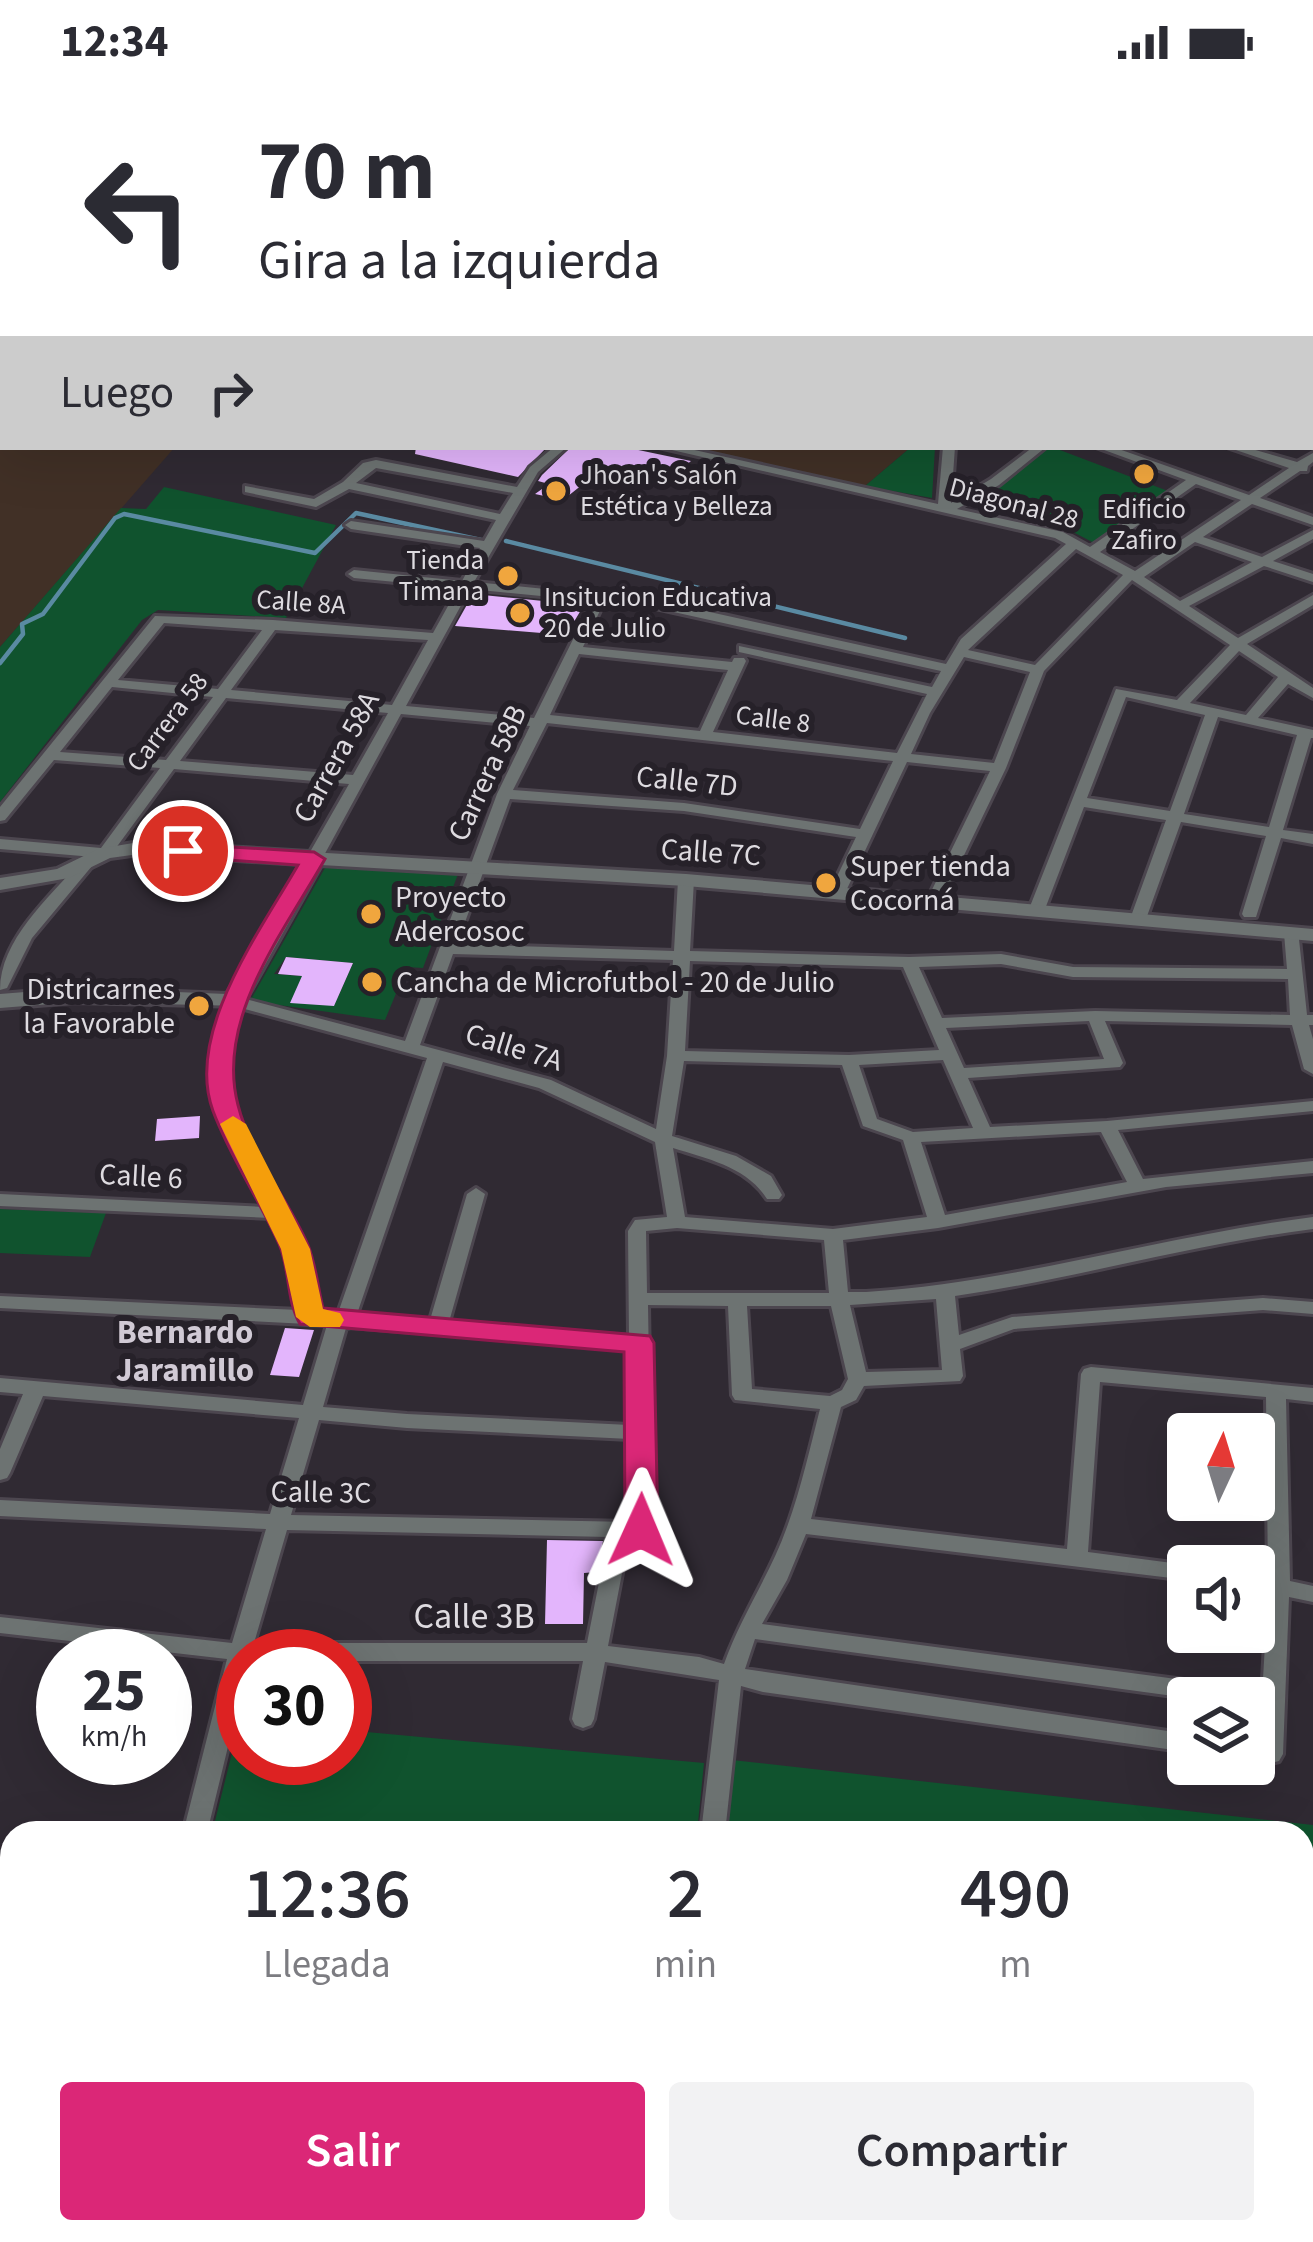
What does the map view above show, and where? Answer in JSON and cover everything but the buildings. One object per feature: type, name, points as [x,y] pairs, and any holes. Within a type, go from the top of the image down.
[{"type":"street","name":"Carrera 58A","points":[[310,1317],[305,1277],[280,1213],[225,1108],[221,1054],[238,993],[503,518],[541,463],[557,450]]},
{"type":"street","name":"Diagonal 28","points":[[679,450],[946,508],[1075,543],[1133,575],[1313,694]]},
{"type":"street","points":[[946,508],[949,450]]},
{"type":"street","points":[[946,508],[995,482],[1036,450]]},
{"type":"street","points":[[1110,450],[1313,520]]},
{"type":"street","points":[[1243,450],[1313,471]]},
{"type":"street","points":[[935,900],[999,767],[1038,670],[1133,575],[1197,539],[1313,457]]},
{"type":"street","points":[[249,489],[316,503],[376,464],[521,491]]},
{"type":"street","points":[[1093,551],[1192,481]]},
{"type":"street","points":[[346,484],[503,518]]},
{"type":"street","points":[[351,525],[489,544]]},
{"type":"street","points":[[1180,606],[1313,534]]},
{"type":"street","points":[[1197,539],[1313,578]]},
{"type":"street","points":[[838,891],[862,834],[966,642],[1075,543]]},
{"type":"street","points":[[354,574],[601,596],[756,624],[949,669]]},
{"type":"street","name":"Carrera 58B","points":[[410,1047],[504,794],[601,596]]},
{"type":"street","points":[[1181,704],[1238,644],[1313,599]]},
{"type":"street","name":"Calle 8A","points":[[109,682],[160,619],[438,637]]},
{"type":"street","name":"Carrera 58","points":[[105,853],[273,624]]},
{"type":"street","points":[[704,734],[756,624]]},
{"type":"street","points":[[744,649],[935,692]]},
{"type":"street","points":[[576,650],[736,667]]},
{"type":"street","points":[[961,652],[1038,670]]},
{"type":"street","points":[[1248,721],[1291,678],[1313,670]]},
{"type":"street","points":[[0,817],[109,682]]},
{"type":"street","name":"Calle 8","points":[[109,682],[704,734],[999,767]]},
{"type":"street","points":[[1037,909],[1121,692],[1211,711],[1138,919]]},
{"type":"street","points":[[1211,715],[1309,733],[1250,914]]},
{"type":"street","points":[[50,755],[359,780]]},
{"type":"street","name":"Calle 7D","points":[[504,794],[684,807],[862,834]]},
{"type":"street","points":[[1077,801],[1313,839]]},
{"type":"street","name":"Calle 7C","points":[[0,844],[686,880],[1302,934]]},
{"type":"street","name":"Calle 7C","points":[[0,884],[84,866],[105,853]]},
{"type":"street","points":[[1,985],[25,937],[84,866]]},
{"type":"street","points":[[676,1222],[663,1139],[676,1057],[686,880]]},
{"type":"street","points":[[1302,934],[1292,974],[1306,1020],[1313,1069]]},
{"type":"street","points":[[445,949],[909,962],[1001,959],[1073,972],[1292,974]]},
{"type":"street","points":[[909,962],[984,1133]]},
{"type":"street","name":"Calle 7A","points":[[1,985],[109,981],[238,993],[545,1084],[663,1139],[730,1160],[765,1180],[772,1195]]},
{"type":"street","name":"Calle 7A","points":[[0,1001],[238,993]]},
{"type":"street","points":[[937,1023],[1095,1016],[1306,1020]]},
{"type":"street","points":[[959,1073],[1114,1063],[1095,1016]]},
{"type":"street","points":[[247,1629],[310,1411],[437,1054]]},
{"type":"street","points":[[676,1057],[849,1060],[950,1054]]},
{"type":"street","points":[[849,1060],[869,1122],[910,1137],[1106,1126],[1313,1106]]},
{"type":"street","points":[[1106,1126],[1138,1187]]},
{"type":"street","points":[[910,1137],[938,1222]]},
{"type":"street","points":[[583,1719],[592,1652],[631,1529],[643,1433],[637,1299],[637,1231],[642,1224],[676,1222],[833,1234],[938,1222],[1138,1187],[1313,1167]]},
{"type":"street","points":[[438,1327],[476,1194]]},
{"type":"street","name":"Calle 6","points":[[0,1200],[280,1213]]},
{"type":"street","points":[[637,1299],[839,1299],[945,1292],[1247,1229],[1313,1223]]},
{"type":"street","points":[[737,1299],[742,1395],[832,1402],[849,1394],[858,1379],[839,1299],[833,1234]]},
{"type":"street","points":[[858,1379],[953,1376],[945,1292]]},
{"type":"street","points":[[0,1302],[310,1317],[639,1343]]},
{"type":"street","points":[[953,1344],[1012,1322],[1263,1304],[1313,1308]]},
{"type":"street","points":[[1077,1557],[1091,1374],[1313,1395]]},
{"type":"street","points":[[0,1385],[514,1429],[643,1433]]},
{"type":"street","points":[[0,1473],[36,1388]]},
{"type":"street","points":[[1265,1677],[1279,1588],[1276,1393]]},
{"type":"street","points":[[714,1821],[730,1676],[747,1630],[776,1580],[799,1525],[832,1402]]},
{"type":"street","name":"Calle 3C","points":[[0,1508],[279,1522],[631,1529]]},
{"type":"street","points":[[799,1525],[1167,1569]]},
{"type":"street","points":[[1275,1587],[1313,1594]]},
{"type":"street","name":"Calle 3B","points":[[0,1625],[216,1649]]},
{"type":"street","points":[[747,1630],[1167,1686]]},
{"type":"street","name":"Calle 3B","points":[[372,1652],[592,1652],[1167,1740]]},
{"type":"street","points":[[198,1821],[216,1749]]},
{"type":"shaded area","points":[[0,450],[172,450],[0,647]]},
{"type":"shaded area","points":[[699,450],[907,450],[865,486]]},
{"type":"green space","points":[[907,450],[935,450],[932,498],[865,486]]},
{"type":"green space","points":[[1042,450],[1060,450],[1168,491],[1096,544],[968,499]]},
{"type":"green space","points":[[164,487],[336,525],[286,618],[158,610],[142,620],[0,802],[0,647],[121,508],[146,509]]},
{"type":"green space","name":"Proyecto Adercosoc","points":[[326,866],[458,874],[423,968],[407,967],[385,1020],[250,1001]],"holes":[[[286,957],[353,963],[338,997],[302,976],[274,974]]]},
{"type":"green space","points":[[0,1209],[106,1213],[90,1257],[0,1253]]},
{"type":"green space","points":[[372,1732],[704,1763],[698,1821],[215,1821],[224,1785],[372,1785]]},
{"type":"green space","points":[[732,1760],[1277,1821],[725,1821]]},
{"type":"waterway","points":[[864,84],[899,84]]},
{"type":"waterway","points":[[0,663],[23,634],[22,624],[43,614],[115,518],[124,514],[315,553],[356,513],[481,540]]},
{"type":"waterway","points":[[506,541],[905,638]]},
{"type":"slow traffic","points":[[233,1124],[296,1249],[310,1317],[329,1320]]},
{"type":"place","name":"Edificio Zafiro","points":[[1144,474]]},
{"type":"place","name":"Jhoan's Salón Estética y Belleza","points":[[556,491]]},
{"type":"place","name":"Tienda Timana","points":[[508,576]]},
{"type":"place","name":"Insitucion Educativa 20 de Julio","points":[[520,613]]},
{"type":"place","name":"Super tienda Cocorná","points":[[826,883]]},
{"type":"place","name":"Proyecto Adercosoc","points":[[371,914]]},
{"type":"place","name":"Cancha de Microfutbol - 20 de Julio","points":[[372,982]]},
{"type":"place","name":"Districarnes la Favorable","points":[[199,1006]]},
{"type":"district","name":"Bernardo Jaramillo","points":[[185,1350]]},
{"type":"route","points":[[183,851],[314,859],[241,984],[225,1035],[220,1073],[225,1108],[296,1249],[310,1317],[639,1343],[641,1530]]}]
